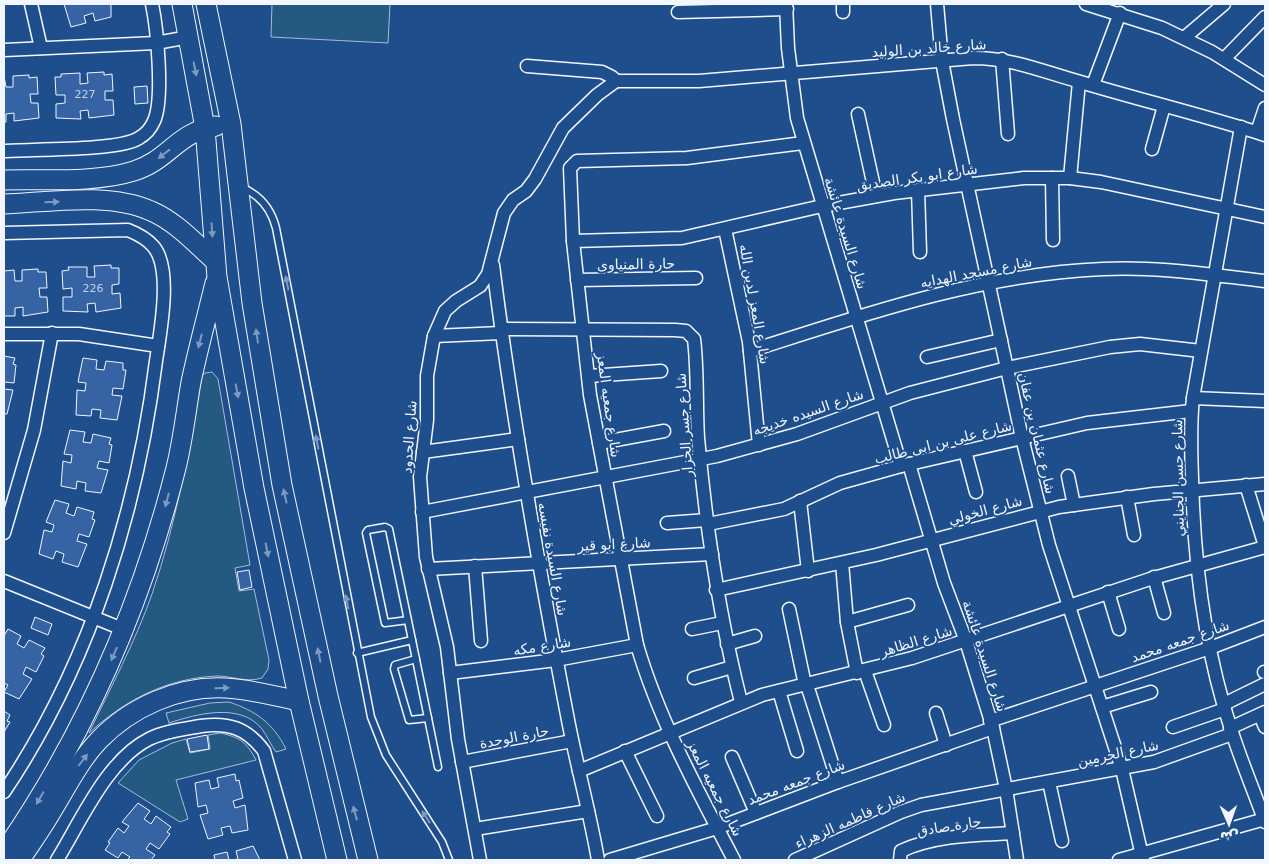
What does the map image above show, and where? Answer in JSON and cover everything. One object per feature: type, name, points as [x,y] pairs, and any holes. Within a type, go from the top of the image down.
[{"type":"street","points":[[31,4],[41,48]]},
{"type":"street","points":[[4,150],[113,146],[138,139],[154,122],[158,108],[156,43],[152,4]]},
{"type":"street","points":[[182,4],[205,128],[216,268],[256,498],[299,701],[337,860]]},
{"type":"street","points":[[206,4],[231,124],[252,302],[280,476],[328,696],[368,860]]},
{"type":"street","name":"شارع عثمان بن عفان","points":[[937,4],[942,61],[1022,438],[1040,511],[1122,769],[1142,857]]},
{"type":"street","points":[[1086,4],[1120,13],[1162,28],[1224,59],[1265,85]]},
{"type":"street","points":[[1184,38],[1224,4]]},
{"type":"street","points":[[678,12],[787,6]]},
{"type":"street","name":"شارع السيدة عائشة","points":[[787,6],[791,74],[797,118],[803,143],[882,403],[966,641],[992,725],[1006,789],[1016,860]]},
{"type":"street","points":[[1093,85],[1120,13]]},
{"type":"street","points":[[1224,59],[1265,17]]},
{"type":"street","points":[[4,50],[156,43],[189,37]]},
{"type":"street","name":"شارع خالد بن الوليد","points":[[616,82],[662,83],[973,58],[1002,59],[1261,133]]},
{"type":"street","points":[[1002,59],[1008,134]]},
{"type":"street","points":[[528,66],[602,72],[612,77],[616,82]]},
{"type":"street","name":"شارع الحدود","points":[[480,860],[462,762],[447,646],[428,569],[420,477],[427,420],[427,376],[434,336],[445,311],[456,301],[480,286],[488,274],[504,213],[513,200],[526,190],[535,179],[563,128],[597,95],[616,82]]},
{"type":"street","points":[[1070,178],[1079,82]]},
{"type":"street","points":[[1152,149],[1164,106]]},
{"type":"street","points":[[1261,133],[1265,108]]},
{"type":"street","points":[[858,114],[876,196]]},
{"type":"street","points":[[4,180],[93,177],[133,171],[164,155],[190,133],[205,128],[231,124]]},
{"type":"street","name":"شارع حسن الجنايني","points":[[1241,127],[1191,411],[1192,490],[1197,566],[1210,648],[1231,731],[1265,820]]},
{"type":"street","name":"شارع جمعيه المعز","points":[[734,860],[670,732],[647,681],[636,645],[588,376],[573,241],[570,168],[577,161],[687,158],[803,143]]},
{"type":"street","name":"شارع ابو بكر الصديق","points":[[573,241],[682,238],[822,206],[876,196],[1024,178],[1070,178],[1101,182],[1265,217]]},
{"type":"street","points":[[1052,178],[1053,240]]},
{"type":"street","points":[[918,190],[920,252]]},
{"type":"street","points":[[4,204],[94,200],[134,204],[169,221],[216,268]]},
{"type":"street","name":"شارع المعز لدين الله","points":[[725,229],[750,352],[759,445]]},
{"type":"street","points":[[4,233],[128,230],[142,236],[154,247],[162,261],[163,277],[158,346],[149,415],[135,483],[116,551],[93,617],[68,676],[39,733],[4,792]]},
{"type":"street","name":"شارع السيدة نفيسه","points":[[492,260],[518,439],[556,660],[598,860]]},
{"type":"street","points":[[4,852],[36,806],[63,758],[96,695],[125,630],[154,549],[176,466],[198,347],[216,268]]},
{"type":"street","name":"شارع مسجد الهدايه","points":[[750,352],[928,295],[1064,271],[1149,268],[1265,281]]},
{"type":"street","name":"حارة المنياوى","points":[[577,280],[696,278]]},
{"type":"street","name":"شارع جسر الجزار","points":[[434,336],[501,331],[675,330],[686,331],[694,339],[700,459],[716,590],[741,702]]},
{"type":"street","points":[[4,334],[52,333],[106,336],[158,346]]},
{"type":"street","points":[[4,533],[34,430],[52,333]]},
{"type":"street","points":[[927,358],[1001,340]]},
{"type":"street","name":"شارع السيده خديجه","points":[[422,512],[605,478],[759,445],[797,434],[882,403],[1007,368],[1140,344],[1202,351]]},
{"type":"street","points":[[588,376],[661,371]]},
{"type":"street","points":[[1193,398],[1265,401]]},
{"type":"street","name":"شارع على بن ابى طالب","points":[[667,523],[708,522],[770,513],[840,483],[905,465],[1087,423],[1191,411]]},
{"type":"street","points":[[599,443],[664,431]]},
{"type":"street","points":[[423,452],[518,439]]},
{"type":"street","points":[[965,451],[976,492]]},
{"type":"street","points":[[1068,476],[1074,505]]},
{"type":"street","name":"شارع الخولي","points":[[716,590],[842,563],[1040,511],[1192,490],[1265,484]]},
{"type":"street","points":[[1246,485],[1265,546]]},
{"type":"street","points":[[1127,498],[1134,535]]},
{"type":"street","points":[[800,501],[808,571]]},
{"type":"street","name":"شارع الظاهر","points":[[579,770],[741,702],[861,672],[966,641],[1108,592],[1265,546]]},
{"type":"street","name":"شارع ابو قير","points":[[428,569],[712,554]]},
{"type":"street","points":[[842,563],[848,622],[861,672],[884,725]]},
{"type":"street","points":[[475,566],[481,641]]},
{"type":"street","points":[[1154,578],[1164,613]]},
{"type":"street","points":[[4,581],[125,630]]},
{"type":"street","points":[[1108,592],[1119,629]]},
{"type":"street","points":[[848,622],[908,605]]},
{"type":"street","points":[[789,609],[806,685],[838,782]]},
{"type":"street","points":[[692,629],[722,623]]},
{"type":"street","name":"شارع جمعه محمد","points":[[610,860],[717,828],[838,782],[946,745],[1096,685],[1210,648],[1265,627]]},
{"type":"street","points":[[727,644],[755,636]]},
{"type":"street","name":"شارع مكه","points":[[450,673],[556,660],[636,645]]},
{"type":"street","points":[[694,678],[732,667]]},
{"type":"street","points":[[1173,727],[1224,706],[1265,676]]},
{"type":"street","points":[[20,860],[77,768],[98,740],[124,718],[155,701],[188,691],[223,688],[240,689],[299,701]]},
{"type":"street","points":[[779,691],[797,751]]},
{"type":"street","points":[[1102,707],[1151,692]]},
{"type":"street","points":[[936,713],[946,745]]},
{"type":"street","points":[[1262,713],[1265,727]]},
{"type":"street","name":"شارع الحرمين","points":[[1006,789],[1122,769],[1175,757],[1231,731],[1262,713]]},
{"type":"street","points":[[57,860],[109,775],[117,764],[132,750],[149,739],[168,732],[215,724],[230,725],[243,730],[255,739],[264,751],[295,860]]},
{"type":"street","name":"حارة الوحدة","points":[[462,762],[572,741]]},
{"type":"street","points":[[626,751],[658,816]]},
{"type":"street","points":[[732,757],[756,813]]},
{"type":"street","points":[[1049,782],[1062,841]]},
{"type":"street","name":"شارع فاطمه الزهراء","points":[[795,860],[914,807],[1006,789]]},
{"type":"street","points":[[475,829],[588,811]]},
{"type":"street","points":[[1118,860],[1142,857],[1265,820]]},
{"type":"street","name":"حارة صادق","points":[[900,860],[901,851],[923,843],[948,838],[1013,833]]},
{"type":"lane","points":[[239,185],[259,197],[267,206],[276,228],[357,653],[371,717],[380,743],[442,842],[449,860]]},
{"type":"lane","points":[[408,620],[385,623],[366,533],[368,530],[384,526],[388,528],[408,620],[438,767]]},
{"type":"lane","points":[[357,653],[412,640]]},
{"type":"lane","points":[[416,659],[395,664],[394,669],[409,720],[428,718]]},
{"type":"shaded area","points":[[272,4],[390,4],[388,43],[271,37]]},
{"type":"shaded area","points":[[212,372],[218,379],[250,565],[235,568],[239,591],[254,589],[269,660],[268,669],[262,678],[256,679],[245,680],[217,676],[181,681],[164,686],[117,710],[89,733],[130,647],[161,568],[187,459],[202,376],[205,373]]},
{"type":"shaded area","points":[[229,702],[247,709],[263,719],[275,732],[286,749],[276,752],[262,729],[242,715],[218,712],[192,716],[169,723],[166,713],[210,703]]},
{"type":"shaded area","points":[[220,733],[242,742],[256,760],[176,780],[188,819],[180,822],[118,783],[139,760],[172,743],[186,739],[190,753],[210,749],[208,735]]},
{"type":"building","points":[[64,4],[111,4],[111,17],[95,21],[93,13],[84,16],[86,23],[71,27]]},
{"type":"building","points":[[104,72],[104,75],[112,74],[113,91],[105,91],[105,100],[113,100],[114,115],[89,118],[88,110],[80,111],[81,119],[56,118],[56,104],[65,103],[65,95],[56,95],[55,77],[61,77],[61,74],[80,73],[80,84],[88,83],[87,73]]},
{"type":"building","points":[[29,75],[29,78],[37,77],[38,94],[30,94],[31,103],[38,103],[39,118],[14,121],[14,113],[6,114],[6,122],[4,122],[4,76],[6,87],[13,87],[13,76]]},
{"type":"building","points":[[147,86],[148,103],[135,104],[134,87]]},
{"type":"building","points":[[111,265],[111,268],[119,268],[119,284],[112,285],[112,294],[120,293],[121,308],[96,312],[95,303],[87,304],[88,312],[63,311],[63,297],[72,297],[72,288],[63,289],[62,271],[69,270],[68,267],[87,267],[87,277],[95,277],[94,266]]},
{"type":"building","points":[[38,269],[38,272],[46,272],[47,288],[39,288],[40,297],[47,297],[48,312],[23,316],[23,307],[15,308],[15,316],[4,316],[4,271],[14,270],[15,281],[22,281],[22,270]]},
{"type":"building","points":[[4,356],[15,358],[13,364],[16,365],[14,383],[4,382]]},
{"type":"building","points":[[83,358],[97,360],[96,369],[104,370],[106,361],[123,363],[123,370],[126,370],[123,389],[113,388],[112,395],[122,396],[117,420],[100,418],[101,410],[92,409],[91,416],[76,415],[77,390],[85,391],[86,383],[78,382]]},
{"type":"building","points":[[4,389],[13,390],[7,414],[4,414]]},
{"type":"building","points":[[70,430],[85,432],[83,442],[91,443],[93,434],[111,438],[109,444],[112,445],[109,463],[99,461],[97,468],[108,470],[101,493],[85,491],[86,483],[77,481],[76,489],[61,486],[63,461],[71,463],[72,455],[64,454]]},
{"type":"building","points":[[55,500],[69,504],[66,513],[74,516],[77,507],[94,512],[92,519],[95,520],[89,537],[79,534],[77,541],[87,544],[78,567],[62,562],[64,554],[56,551],[53,559],[39,554],[44,530],[52,532],[54,525],[46,522]]},
{"type":"building","points":[[249,570],[252,587],[240,590],[237,572]]},
{"type":"building","points":[[35,617],[52,624],[48,635],[31,628]]},
{"type":"building","points":[[8,629],[21,636],[17,644],[24,648],[29,640],[45,648],[41,654],[44,656],[36,672],[26,667],[23,674],[32,679],[19,699],[4,692],[8,685],[4,683],[4,636]]},
{"type":"building","points":[[4,711],[10,715],[7,721],[10,722],[4,732]]},
{"type":"building","points":[[207,735],[209,749],[190,752],[187,739]]},
{"type":"building","points":[[235,774],[236,781],[239,780],[243,798],[233,801],[235,808],[245,805],[248,830],[232,833],[230,826],[221,828],[223,835],[208,839],[200,815],[208,813],[206,805],[198,807],[195,783],[209,780],[211,789],[219,787],[217,778]]},
{"type":"building","points":[[138,803],[150,811],[144,819],[151,824],[156,816],[171,827],[167,832],[170,834],[159,849],[150,843],[146,849],[155,855],[151,860],[127,860],[130,857],[122,852],[118,858],[105,850],[118,828],[124,833],[129,826],[122,822]]},
{"type":"building","points":[[253,846],[260,860],[234,860],[238,859],[236,851]]},
{"type":"building","points":[[227,852],[229,860],[215,860],[214,855]]}]
